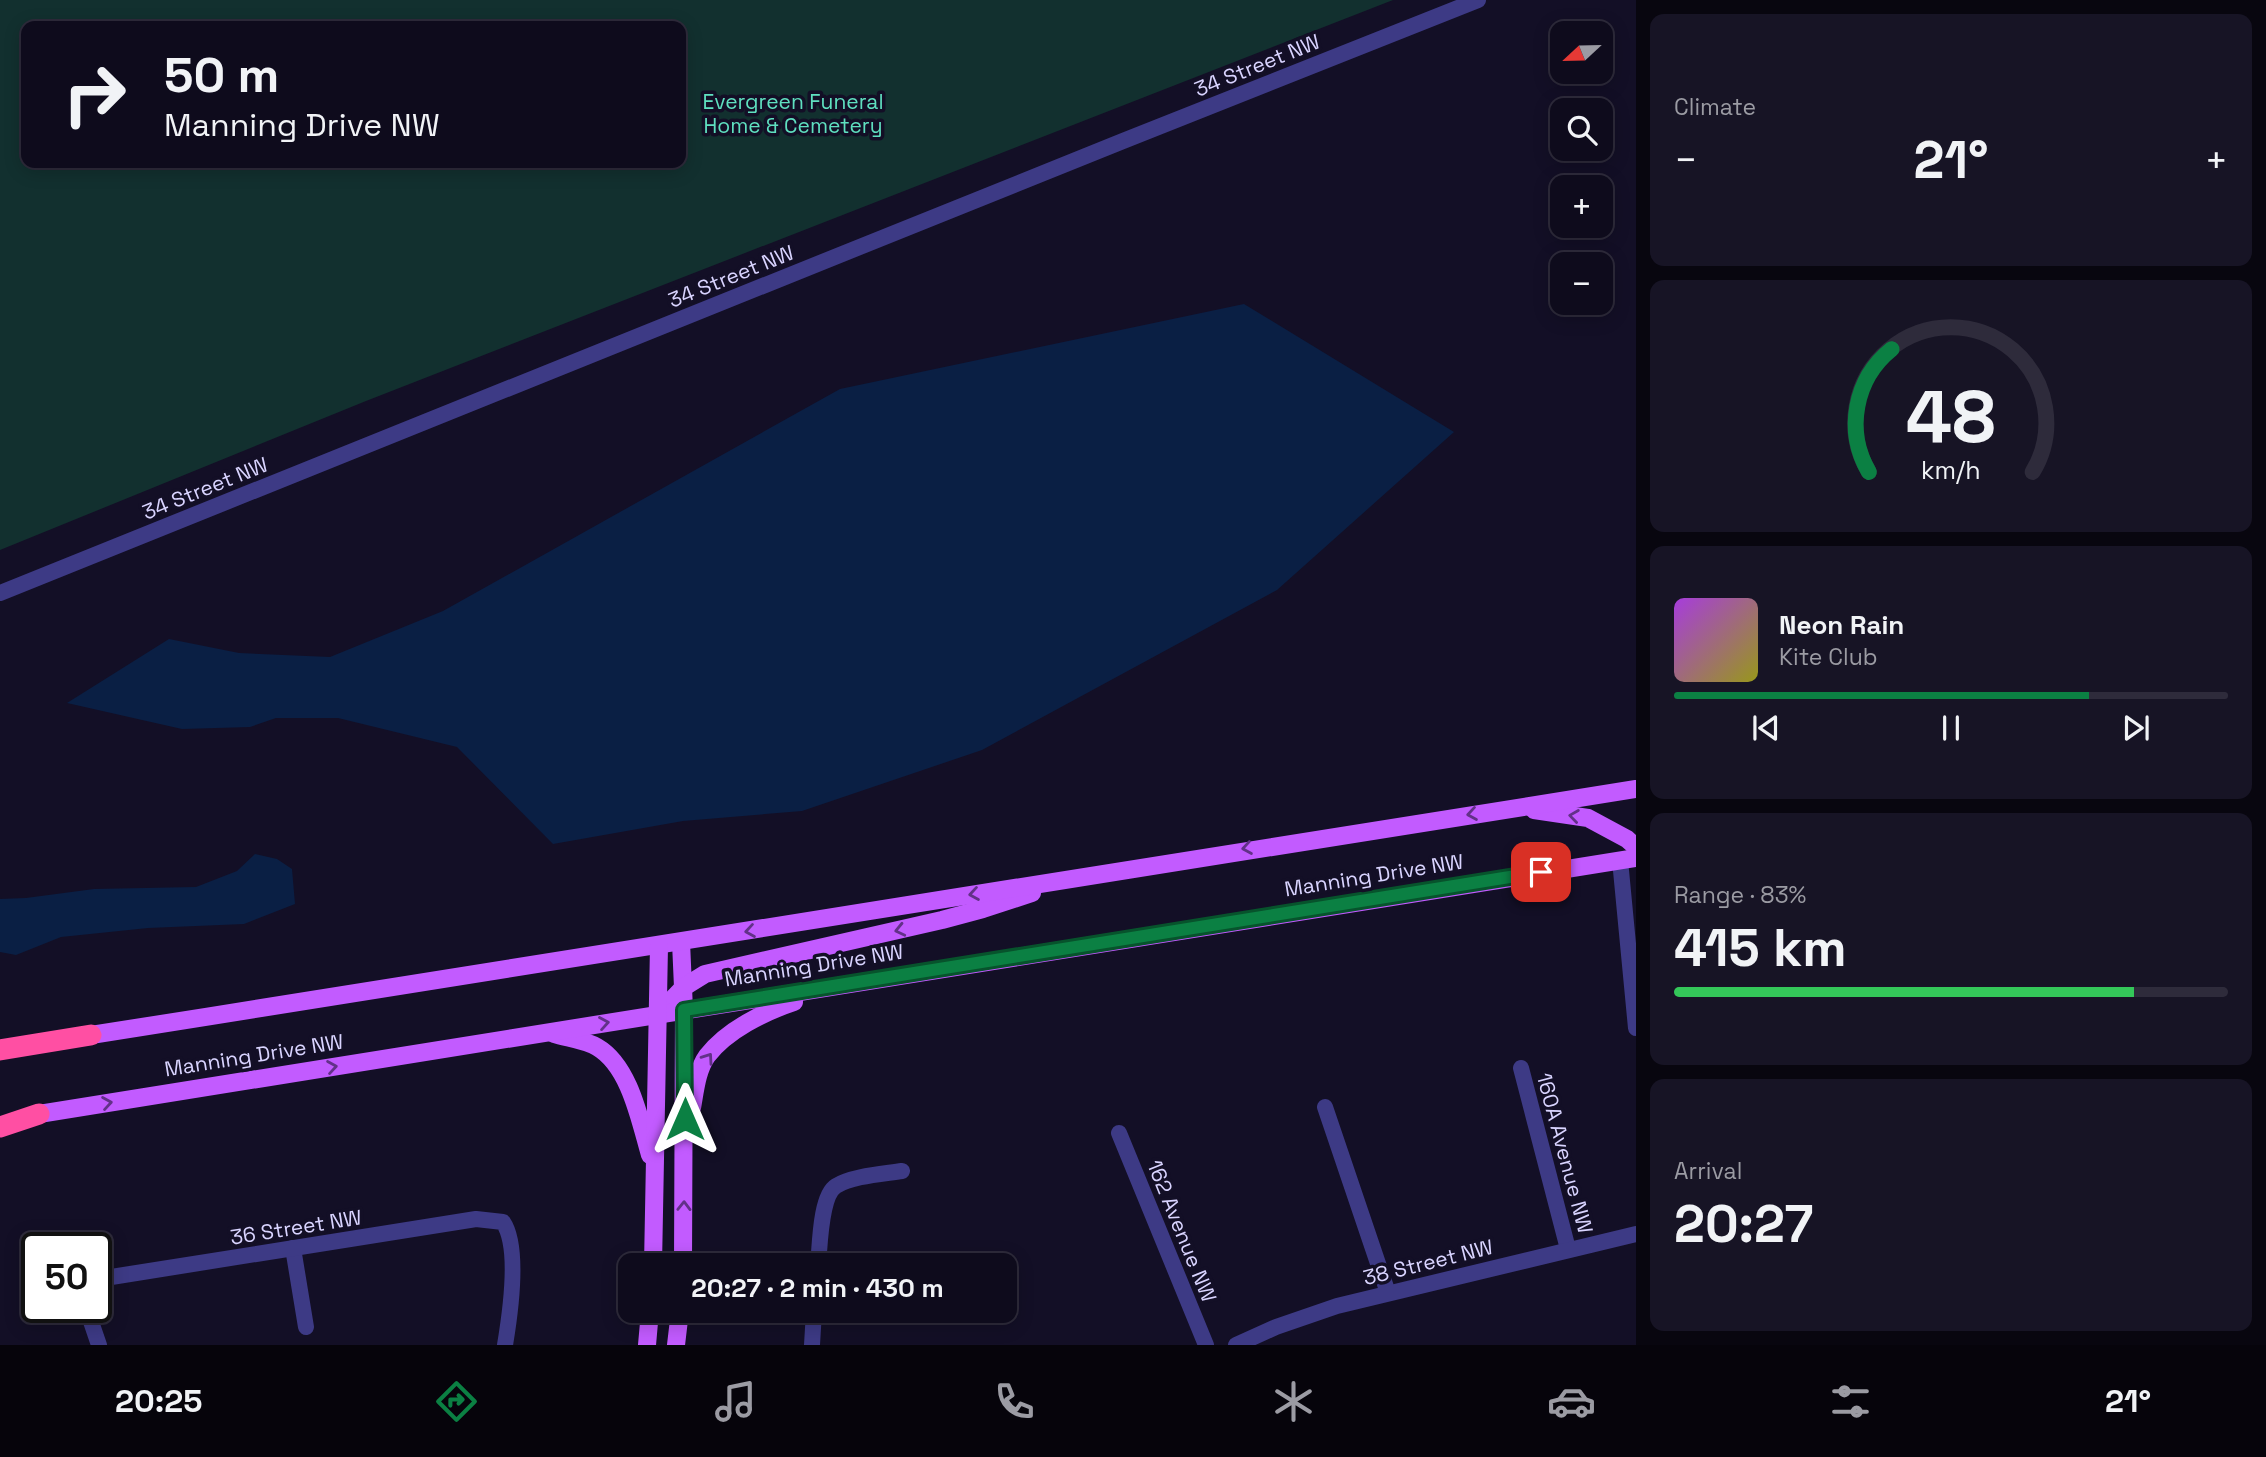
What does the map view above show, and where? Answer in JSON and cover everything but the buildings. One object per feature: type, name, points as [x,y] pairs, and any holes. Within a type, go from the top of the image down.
[{"type":"highway","points":[[0,1041],[91,1035]]},
{"type":"highway","name":"Manning Drive NW","points":[[0,1050],[91,1035]]},
{"type":"highway","points":[[0,1127],[40,1114]]},
{"type":"highway","name":"Manning Drive NW","points":[[0,1121],[40,1114]]},
{"type":"main road","name":"Manning Drive NW","points":[[91,1035],[659,946],[1241,849],[1636,789]]},
{"type":"main road","points":[[1516,807],[1588,818],[1633,840],[1628,859]]},
{"type":"main road","name":"Manning Drive NW","points":[[40,1114],[1628,859]]},
{"type":"main road","points":[[658,1014],[684,987],[705,974],[983,909],[1083,876]]},
{"type":"main road","points":[[681,942],[684,987],[683,1253]]},
{"type":"main road","points":[[653,1253],[659,946]]},
{"type":"main road","points":[[685,1147],[700,1070],[707,1056],[736,1031],[774,1008],[844,985]]},
{"type":"main road","points":[[549,1032],[597,1047],[619,1068],[634,1099],[655,1175]]},
{"type":"main road","points":[[647,1345],[649,1323]]},
{"type":"main road","points":[[676,1345],[679,1323]]},
{"type":"street","name":"34 Street NW","points":[[0,593],[1478,0]]},
{"type":"street","points":[[1628,859],[1636,1028]]},
{"type":"street","name":"160A Avenue NW","points":[[1521,1068],[1568,1249]]},
{"type":"street","points":[[1325,1107],[1388,1293]]},
{"type":"street","name":"162 Avenue NW","points":[[1119,1133],[1206,1345]]},
{"type":"street","points":[[819,1253],[824,1207],[830,1191],[835,1186],[852,1180],[902,1171]]},
{"type":"street","name":"36 Street NW","points":[[112,1277],[476,1219],[491,1219],[503,1222],[512,1242],[505,1345]]},
{"type":"street","name":"38 Street NW","points":[[1236,1345],[1304,1317],[1388,1293],[1636,1234]]},
{"type":"street","points":[[293,1248],[306,1327]]},
{"type":"street","points":[[91,1323],[99,1345]]},
{"type":"street","points":[[812,1345],[813,1323]]},
{"type":"green space","name":"Evergreen Funeral Home & Cemetery","points":[[0,0],[1393,0],[366,401],[0,550]]},
{"type":"water","points":[[1244,304],[1454,432],[1277,590],[982,750],[802,811],[683,821],[553,844],[457,747],[338,718],[276,718],[250,727],[182,729],[67,703],[169,639],[239,653],[330,657],[443,611],[840,389]]},
{"type":"water","points":[[255,854],[277,859],[292,869],[295,904],[244,924],[148,928],[61,937],[16,955],[0,952],[0,899],[94,889],[196,887],[237,871]]},
{"type":"route","points":[[685,1119],[684,1010],[1541,872]]}]
